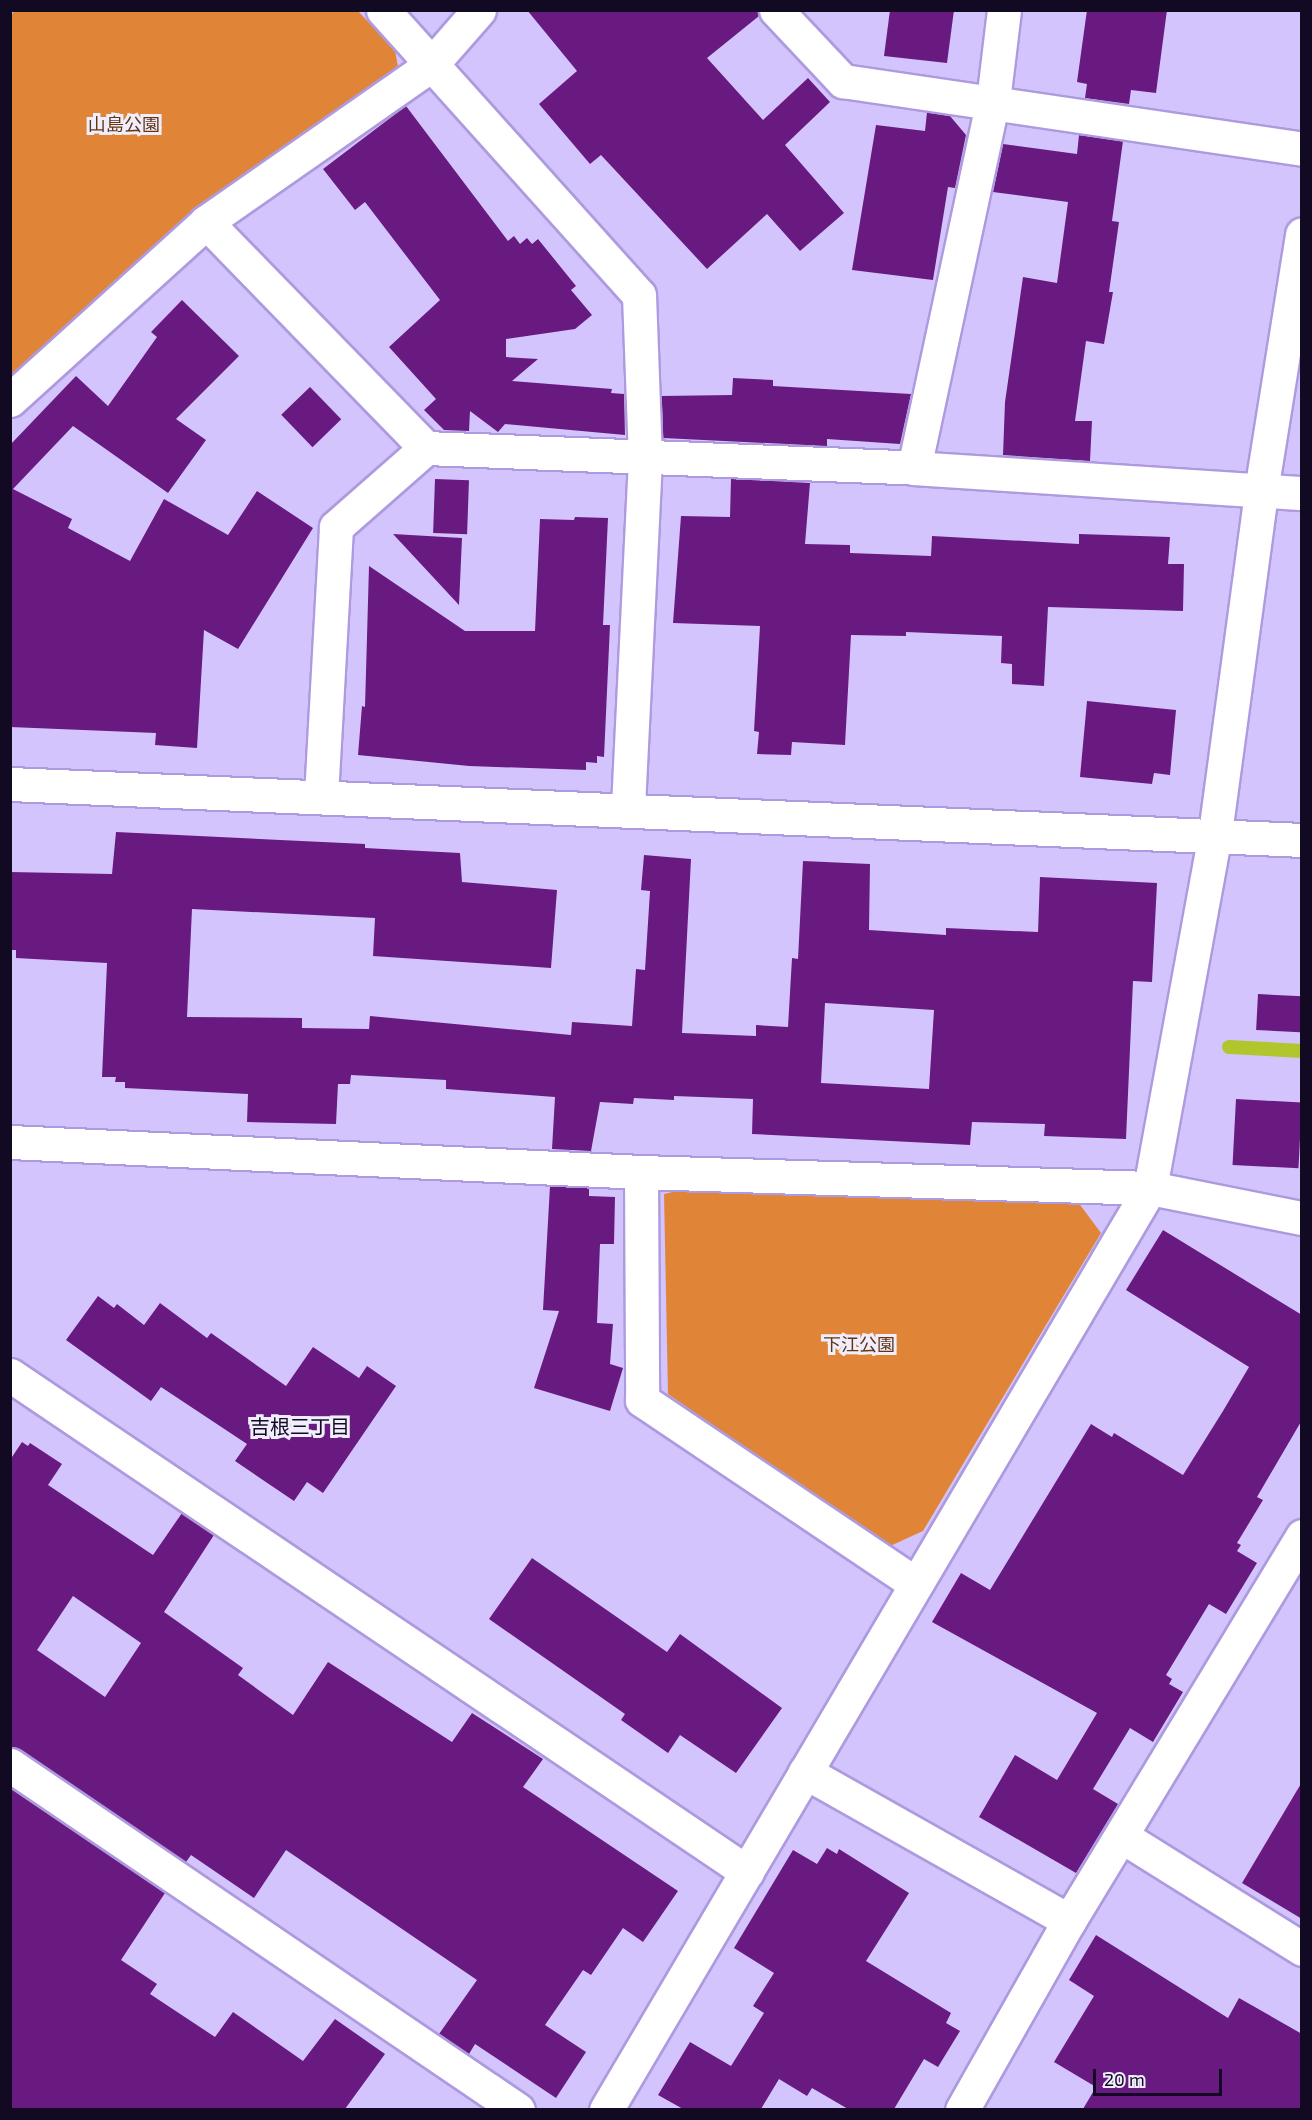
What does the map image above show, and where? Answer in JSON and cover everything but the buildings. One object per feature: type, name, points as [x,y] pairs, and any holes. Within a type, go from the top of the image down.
[{"type":"street","points":[[382,10],[639,295],[645,459],[628,811]]},
{"type":"street","points":[[10,400],[206,222],[431,65],[479,10]]},
{"type":"street","points":[[776,10],[843,81],[993,100],[1302,149]]},
{"type":"street","points":[[914,468],[993,100],[1004,10]]},
{"type":"street","points":[[206,222],[426,448],[645,459],[914,468],[1302,493]]},
{"type":"street","points":[[606,2109],[1150,1188],[1215,833],[1261,491],[1302,234]]},
{"type":"street","points":[[321,796],[336,527],[426,448]]},
{"type":"street","points":[[10,784],[628,811],[1215,833],[1302,840]]},
{"type":"street","points":[[10,1142],[641,1172],[1150,1188],[1302,1218]]},
{"type":"street","points":[[641,1172],[642,1400],[916,1584]]},
{"type":"street","points":[[10,1375],[747,1872]]},
{"type":"street","points":[[962,2109],[1069,1921],[1123,1837],[1302,1536]]},
{"type":"street","points":[[10,1765],[518,2109]]},
{"type":"street","points":[[806,1772],[1069,1921]]},
{"type":"street","points":[[1123,1837],[1302,1949]]},
{"type":"green space","name":"山島公園","points":[[15,10],[358,11],[395,50],[398,67],[190,217],[11,386],[10,17]]},
{"type":"green space","name":"下江公園","points":[[689,1188],[1078,1202],[1101,1233],[923,1531],[888,1547],[668,1394],[664,1194]]},
{"type":"waterway","points":[[1229,1047],[1302,1051]]},
{"type":"district","name":"吉根三丁目","points":[[300,1426]]}]
